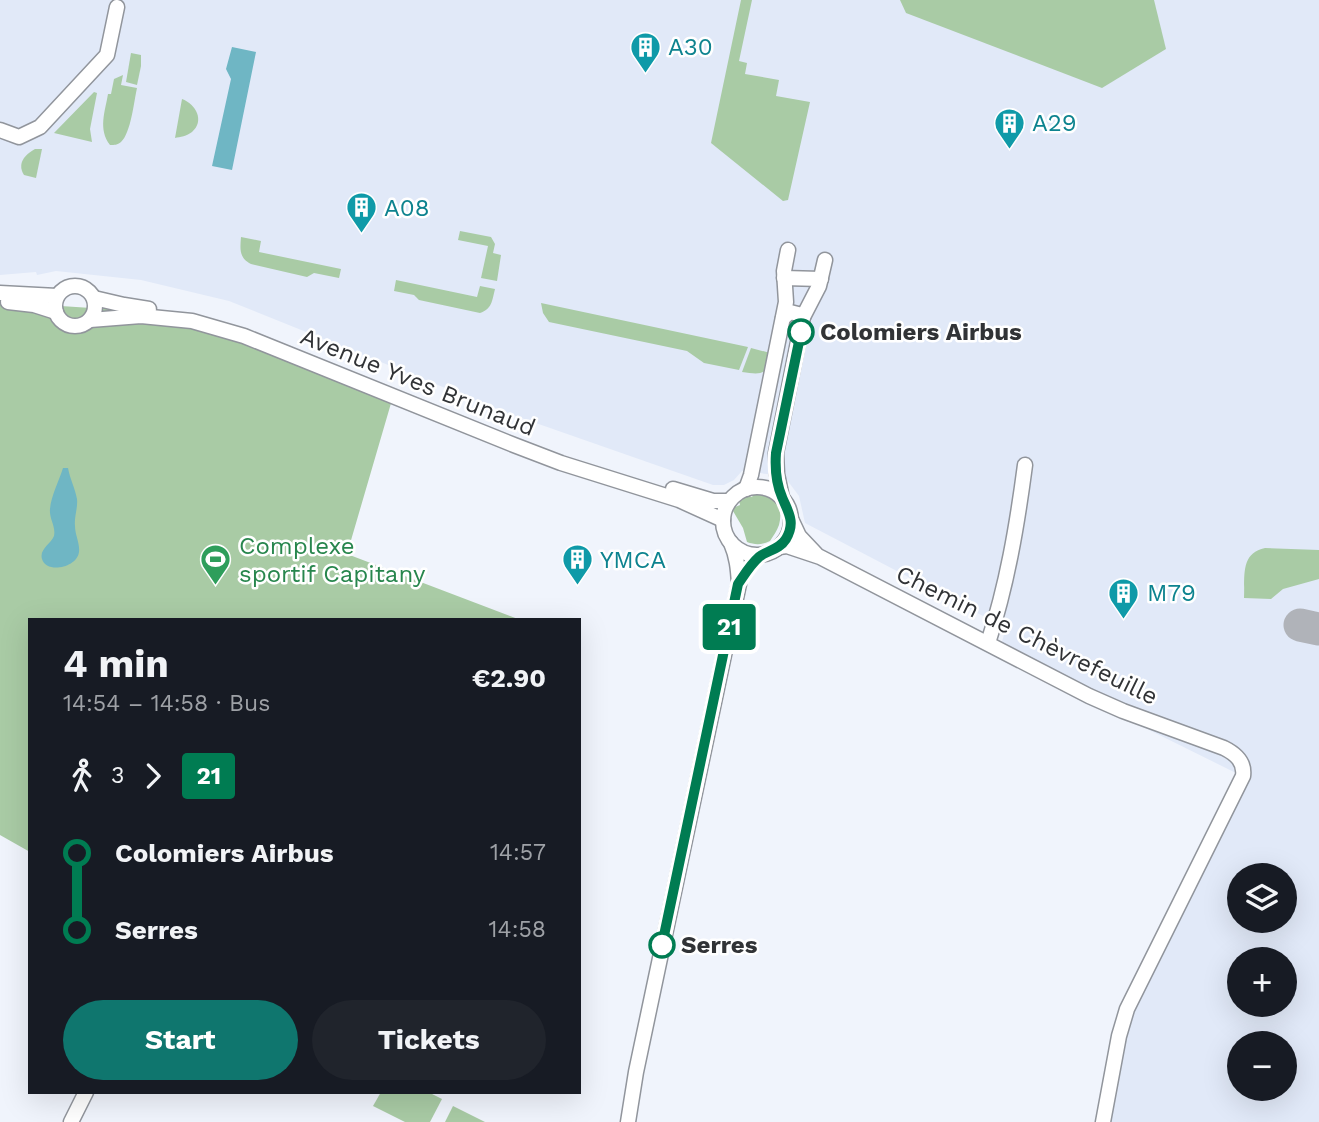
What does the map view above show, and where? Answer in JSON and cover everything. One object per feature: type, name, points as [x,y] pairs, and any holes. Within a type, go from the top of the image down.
[{"type":"street","points":[[0,130],[19,137],[40,127],[107,55],[117,8]]},
{"type":"street","points":[[746,489],[786,302],[784,278],[788,250]]},
{"type":"street","points":[[731,543],[750,554],[762,555],[779,547],[790,527],[789,509],[782,498],[776,474],[776,453],[806,312],[821,279],[825,260]]},
{"type":"street","points":[[784,278],[821,279]]},
{"type":"street","points":[[75,285],[88,290],[94,298],[95,310],[85,324],[72,326],[62,321],[56,312],[57,296],[62,290],[75,285]]},
{"type":"street","points":[[0,293],[57,296]]},
{"type":"street","name":"Avenue Yves Brunaud","points":[[94,298],[124,305],[188,313],[241,327],[572,457],[713,501],[729,501]]},
{"type":"street","points":[[0,302],[34,305],[56,312]]},
{"type":"street","points":[[786,302],[806,312]]},
{"type":"street","points":[[783,318],[790,312],[806,312]]},
{"type":"street","name":"Avenue Yves Brunaud","points":[[90,320],[141,316],[192,321],[244,336],[552,460],[678,500],[723,520]]},
{"type":"street","points":[[988,643],[1004,589],[1020,509],[1025,463]]},
{"type":"street","points":[[628,1122],[636,1072],[738,584],[738,565],[724,528],[725,510],[729,501],[746,489],[763,488],[782,498]]},
{"type":"street","name":"Chemin de Chèvrefeuille","points":[[791,519],[799,536],[820,557]]},
{"type":"street","name":"Chemin de Chèvrefeuille","points":[[779,547],[788,546],[820,557],[1089,696],[1233,752],[1243,765],[1243,776],[1124,1019],[1103,1122]]},
{"type":"street","points":[[738,584],[762,555]]},
{"type":"street","points":[[71,1122],[85,1094]]},
{"type":"shaded area","points":[[0,0],[1319,0],[1319,1122],[1103,1122],[1119,1036],[1242,776],[998,655],[1006,628],[805,523],[799,496],[784,476],[742,471],[734,480],[724,485],[713,485],[510,414],[229,301],[141,280],[56,271],[37,275],[36,272],[0,275]]},
{"type":"green space","points":[[741,0],[752,0],[739,61],[747,63],[745,74],[779,80],[776,96],[810,102],[788,200],[783,201],[711,143]]},
{"type":"green space","points":[[900,0],[1154,0],[1166,49],[1102,88],[906,13]]},
{"type":"green space","points":[[131,53],[141,55],[137,85],[126,82]]},
{"type":"green space","points":[[123,75],[121,85],[137,88],[130,124],[124,138],[118,144],[110,145],[103,127],[105,107],[114,79]]},
{"type":"green space","points":[[94,92],[97,93],[90,129],[92,142],[54,133]]},
{"type":"green space","points":[[182,99],[195,109],[198,123],[190,133],[175,138]]},
{"type":"green space","points":[[35,149],[42,149],[36,178],[24,175],[21,167],[25,157]]},
{"type":"green space","points":[[460,231],[491,237],[495,244],[493,253],[501,255],[497,281],[481,278],[488,246],[458,240]]},
{"type":"green space","points":[[241,237],[261,241],[259,252],[341,269],[339,278],[314,273],[307,277],[251,264],[242,256]]},
{"type":"green space","points":[[396,280],[477,297],[480,286],[495,289],[489,307],[480,313],[419,300],[414,295],[394,291]]},
{"type":"green space","name":"Complexe sportif Capitany","points":[[0,302],[152,312],[394,393],[347,554],[515,618],[28,618],[28,851],[0,835]]},
{"type":"green space","points":[[541,303],[748,347],[739,370],[704,363],[687,351],[549,322]]},
{"type":"green space","points":[[751,348],[774,354],[767,370],[742,372]]},
{"type":"green space","points":[[755,492],[772,497],[780,512],[776,531],[770,541],[761,544],[747,542],[743,528],[733,511],[740,505],[739,500],[746,495],[752,497]]},
{"type":"green space","points":[[1265,548],[1319,550],[1319,579],[1283,589],[1271,599],[1244,598],[1244,574],[1248,560],[1251,555]]},
{"type":"green space","points":[[380,1094],[432,1094],[442,1099],[430,1122],[405,1122],[373,1106]]},
{"type":"green space","points":[[453,1106],[485,1122],[445,1122]]},
{"type":"water","points":[[232,47],[256,52],[232,170],[212,166],[231,79],[226,69]]},
{"type":"water","points":[[63,468],[68,468],[77,499],[75,523],[79,552],[73,562],[55,568],[45,564],[42,555],[54,536],[50,509]]},
{"type":"taxiway","points":[[1300,625],[1319,629]]},
{"type":"bus line","name":"21","points":[[662,945],[738,584],[762,555],[779,547],[790,527],[789,509],[782,498],[775,464],[801,332]]},
{"type":"place","name":"A30","points":[[645,74]]},
{"type":"place","name":"A29","points":[[1009,150]]},
{"type":"place","name":"A08","points":[[361,235]]},
{"type":"place","name":"Colomiers Airbus","points":[[801,332]]},
{"type":"place","name":"Complexe sportif Capitany","points":[[216,587]]},
{"type":"place","name":"YMCA","points":[[577,587]]},
{"type":"place","name":"M79","points":[[1124,620]]},
{"type":"place","name":"Serres","points":[[662,945]]}]
